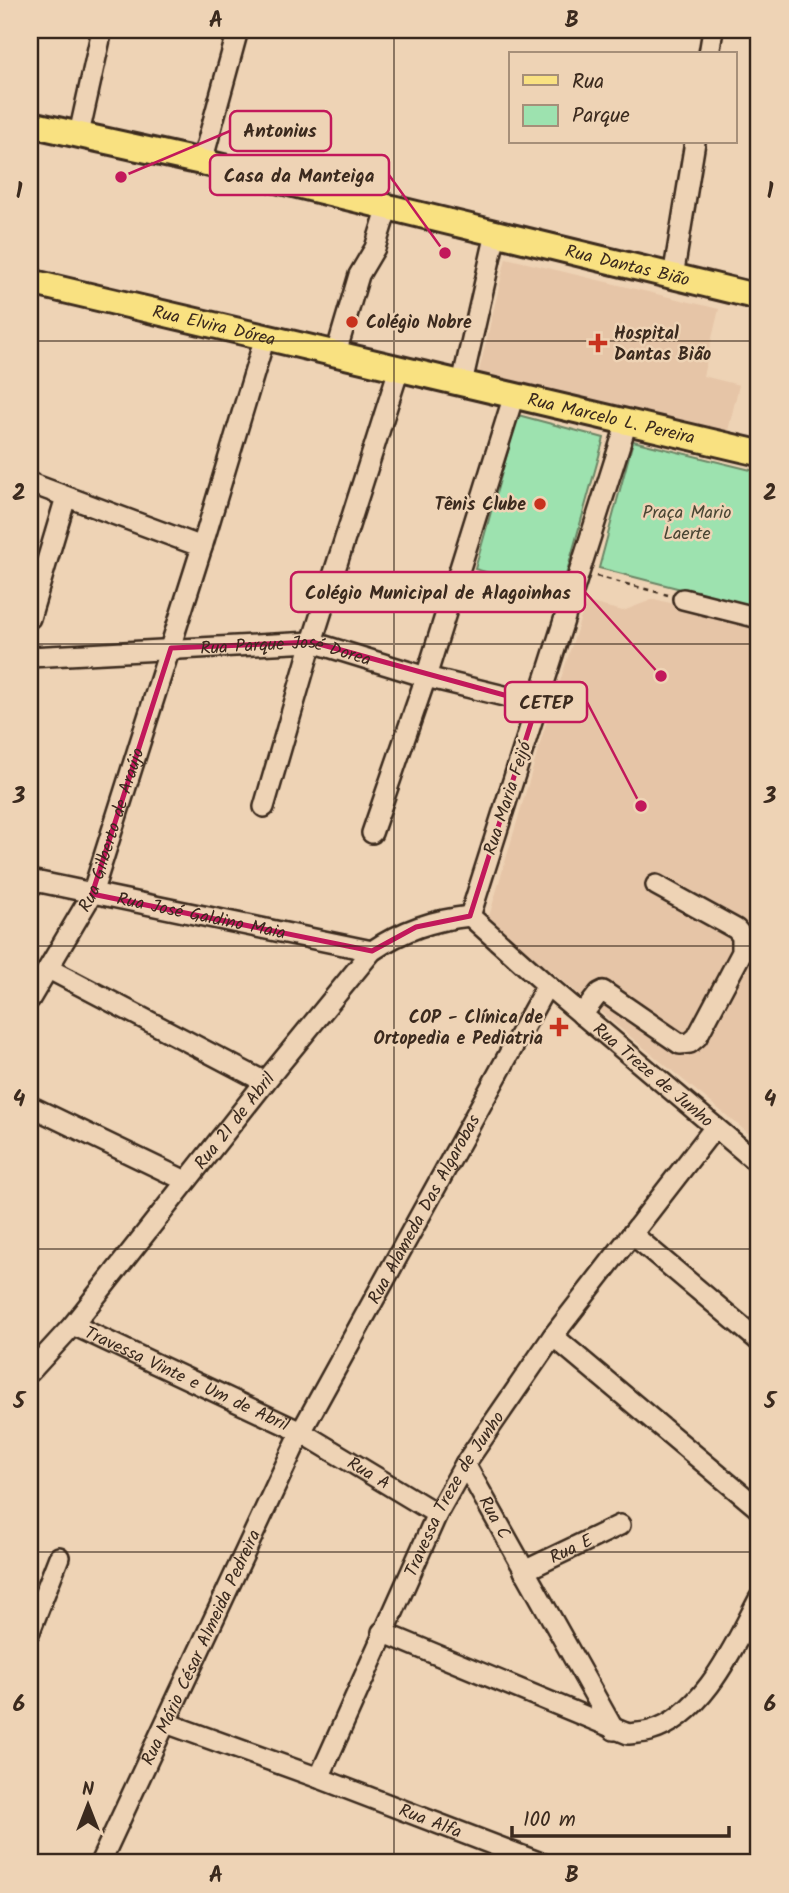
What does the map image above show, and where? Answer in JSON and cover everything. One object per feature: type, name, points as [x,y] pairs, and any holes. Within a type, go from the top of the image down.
[{"type":"main road","name":"Rua Dantas Bião","points":[[30,124],[388,206],[759,297]]},
{"type":"main road","name":"Rua Elvira Dórea","points":[[30,282],[463,383]]},
{"type":"main road","name":"Rua Marcelo L. Pereira","points":[[463,383],[759,453]]},
{"type":"street","points":[[79,134],[102,30]]},
{"type":"street","points":[[202,162],[237,30]]},
{"type":"street","points":[[700,30],[702,52]]},
{"type":"street","points":[[709,52],[713,30]]},
{"type":"street","points":[[673,277],[695,144]]},
{"type":"street","points":[[336,354],[359,275],[375,248],[388,206]]},
{"type":"street","points":[[463,383],[496,233]]},
{"type":"street","name":"Rua Gilberto de Araújo","points":[[30,999],[92,894],[171,648],[265,337]]},
{"type":"street","points":[[264,807],[312,642],[399,369]]},
{"type":"street","points":[[372,834],[426,677],[514,395]]},
{"type":"street","name":"Rua Maria Feijó","points":[[470,916],[627,422]]},
{"type":"street","points":[[30,483],[202,547]]},
{"type":"street","points":[[30,618],[66,497]]},
{"type":"street","points":[[683,599],[759,618]]},
{"type":"street","name":"Rua Parque José Dorea","points":[[30,657],[312,642],[426,677],[537,704]]},
{"type":"street","name":"Rua José Galdino Maia","points":[[30,880],[372,951]]},
{"type":"street","points":[[582,1015],[598,993],[605,992],[680,1044],[690,1043],[697,1037],[742,952],[742,936],[736,929],[656,885]]},
{"type":"street","points":[[470,916],[547,985]]},
{"type":"street","name":"Rua 21 de Abril","points":[[30,1372],[73,1325],[372,951],[393,937],[416,927],[439,919],[470,916]]},
{"type":"street","points":[[49,969],[265,1083]]},
{"type":"street","name":"Rua Treze de Junho","points":[[547,985],[759,1164]]},
{"type":"street","name":"Rua Alameda Das Algarobas","points":[[301,1432],[547,985]]},
{"type":"street","points":[[30,1106],[186,1181]]},
{"type":"street","name":"Travessa Treze de Junho","points":[[319,1778],[436,1514],[465,1464],[553,1336],[715,1127]]},
{"type":"street","points":[[632,1234],[759,1341]]},
{"type":"street","name":"Travessa Vinte e Um de Abril","points":[[73,1325],[301,1432]]},
{"type":"street","points":[[553,1336],[759,1510]]},
{"type":"street","name":"Rua A","points":[[301,1432],[436,1514]]},
{"type":"street","name":"Rua Mário César Almeida Pedreira","points":[[100,1863],[301,1432]]},
{"type":"street","name":"Rua C","points":[[465,1464],[614,1730]]},
{"type":"street","name":"Rua E","points":[[524,1571],[620,1525]]},
{"type":"street","points":[[30,1631],[59,1557]]},
{"type":"street","points":[[382,1632],[628,1734],[650,1732],[690,1708],[724,1663],[759,1599]]},
{"type":"street","name":"Rua Alfa","points":[[166,1723],[319,1778],[530,1861]]},
{"type":"path","points":[[580,571],[683,599]]},
{"type":"highlighted area","points":[[312,642],[537,704],[470,916],[416,927],[372,951],[92,894],[171,648]]},
{"type":"shaded area","name":"Hospital Dantas Bião","points":[[506,258],[719,309],[703,376],[739,385],[726,439],[477,380]]},
{"type":"shaded area","points":[[654,599],[759,625],[759,1142],[488,920],[545,727],[586,602],[623,611]]},
{"type":"green space","name":"Tênis Clube","points":[[518,415],[604,438],[561,593],[475,569]]},
{"type":"green space","name":"Praça Mario Laerte","points":[[633,441],[759,472],[759,609],[599,568]]},
{"type":"place","name":"Antonius","points":[[121,177]]},
{"type":"place","name":"Casa da Manteiga","points":[[445,253]]},
{"type":"place","name":"Colégio Nobre","points":[[352,322]]},
{"type":"place","name":"Hospital Dantas Bião","points":[[598,343]]},
{"type":"place","name":"Tênis Clube","points":[[540,504]]},
{"type":"place","name":"Colégio Municipal de Alagoinhas","points":[[661,676]]},
{"type":"place","name":"CETEP","points":[[641,806]]},
{"type":"place","name":"COP - Clínica de Ortopedia e Pediatria","points":[[559,1027]]}]
